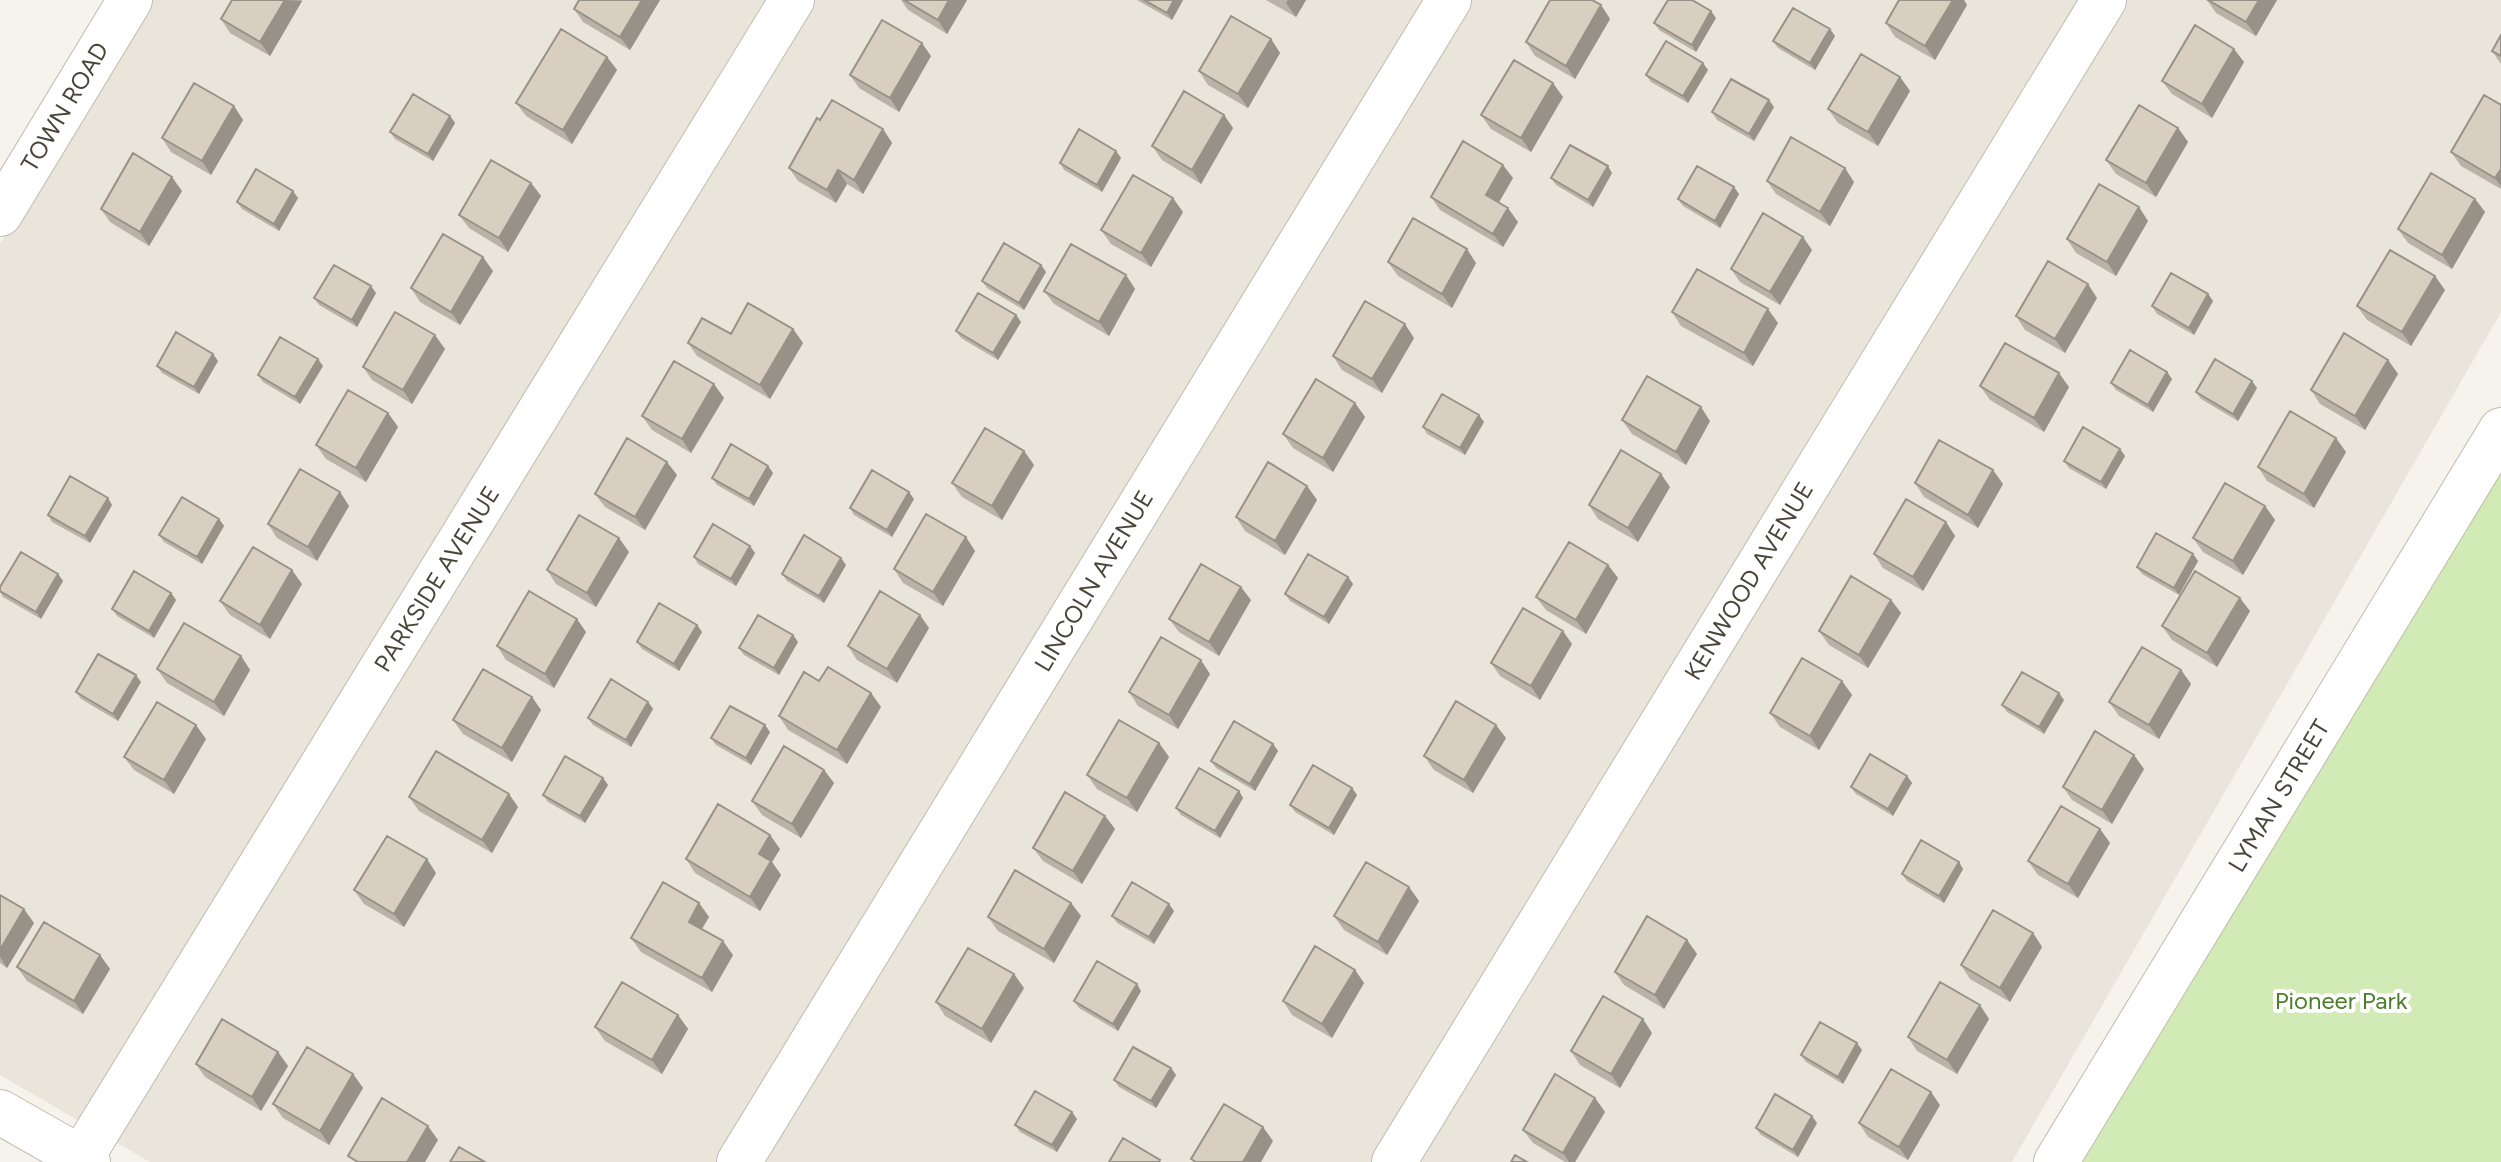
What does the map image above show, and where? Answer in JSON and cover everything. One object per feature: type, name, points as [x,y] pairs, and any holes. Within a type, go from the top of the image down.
[{"type":"street","name":"TOWN ROAD","points":[[0,214],[130,0]]},
{"type":"street","name":"PARKSIDE AVENUE","points":[[85,1160],[792,0]]},
{"type":"street","name":"LINCOLN AVENUE","points":[[739,1162],[1449,0]]},
{"type":"street","name":"KENWOOD AVENUE","points":[[1394,1162],[2104,0]]},
{"type":"street","name":"LYMAN STREET","points":[[2056,1162],[2501,430]]},
{"type":"street","points":[[0,1112],[85,1160]]},
{"type":"shaded area","points":[[149,0],[2501,0],[2501,312],[2012,1162],[150,1162],[0,1075],[0,244]]},
{"type":"green space","name":"Pioneer Park","points":[[2501,430],[2501,1162],[2056,1162]]},
{"type":"building","points":[[232,0],[285,0],[260,42],[221,19]]},
{"type":"building","points":[[579,0],[642,0],[620,37],[574,9]]},
{"type":"building","points":[[904,0],[949,0],[938,20]]},
{"type":"building","points":[[1144,0],[1174,0],[1167,13]]},
{"type":"building","points":[[1550,0],[1592,0],[1601,5],[1566,66],[1526,42]]},
{"type":"building","points":[[1668,0],[1692,0],[1711,11],[1692,45],[1654,23]]},
{"type":"building","points":[[1899,0],[1953,0],[1925,46],[1886,23]]},
{"type":"building","points":[[2208,0],[2259,0],[2246,22]]},
{"type":"building","points":[[1793,8],[1830,29],[1810,63],[1773,41]]},
{"type":"building","points":[[1231,16],[1271,39],[1238,94],[1199,71]]},
{"type":"building","points":[[882,20],[922,43],[890,98],[850,75]]},
{"type":"building","points":[[2195,25],[2234,49],[2202,104],[2162,81]]},
{"type":"building","points":[[561,29],[607,57],[563,130],[516,103]]},
{"type":"building","points":[[2501,35],[2501,56],[2492,51]]},
{"type":"building","points":[[1666,41],[1703,63],[1683,96],[1646,75]]},
{"type":"building","points":[[1861,54],[1900,77],[1868,132],[1828,109]]},
{"type":"building","points":[[1514,60],[1553,83],[1521,138],[1481,115]]},
{"type":"building","points":[[1731,79],[1769,100],[1749,134],[1712,112]]},
{"type":"building","points":[[194,83],[234,106],[202,161],[162,138]]},
{"type":"building","points":[[1184,91],[1224,115],[1192,170],[1152,146]]},
{"type":"building","points":[[413,94],[450,116],[428,154],[390,132]]},
{"type":"building","points":[[2484,95],[2501,105],[2501,169],[2495,178],[2451,152]]},
{"type":"building","points":[[832,100],[883,129],[854,180],[838,170],[827,190],[789,168],[817,118],[820,120]]},
{"type":"building","points":[[2139,105],[2178,128],[2146,183],[2106,160]]},
{"type":"building","points":[[1079,129],[1116,151],[1097,185],[1060,163]]},
{"type":"building","points":[[1791,137],[1845,168],[1820,212],[1767,181]]},
{"type":"building","points":[[1463,141],[1503,165],[1486,195],[1508,208],[1493,234],[1431,197]]},
{"type":"building","points":[[1570,145],[1608,166],[1588,200],[1551,178]]},
{"type":"building","points":[[133,153],[172,177],[140,232],[101,209]]},
{"type":"building","points":[[491,160],[531,183],[499,238],[459,215]]},
{"type":"building","points":[[1697,166],[1734,187],[1715,221],[1678,199]]},
{"type":"building","points":[[256,169],[293,191],[274,224],[237,202]]},
{"type":"building","points":[[2431,173],[2475,199],[2442,255],[2398,229]]},
{"type":"building","points":[[1133,175],[1173,198],[1141,253],[1101,230]]},
{"type":"building","points":[[2099,184],[2139,207],[2107,262],[2067,239]]},
{"type":"building","points":[[1763,213],[1803,237],[1770,292],[1731,269]]},
{"type":"building","points":[[1413,218],[1467,249],[1442,294],[1388,262]]},
{"type":"building","points":[[443,234],[483,257],[451,312],[411,288]]},
{"type":"building","points":[[1004,243],[1041,265],[1019,303],[982,281]]},
{"type":"building","points":[[1071,244],[1126,275],[1099,322],[1044,291]]},
{"type":"building","points":[[2390,250],[2435,276],[2402,332],[2357,306]]},
{"type":"building","points":[[2048,261],[2088,284],[2055,339],[2016,316]]},
{"type":"building","points":[[334,265],[371,286],[352,320],[314,298]]},
{"type":"building","points":[[1697,269],[1768,309],[1744,353],[1672,312]]},
{"type":"building","points":[[2171,273],[2208,294],[2189,328],[2152,306]]},
{"type":"building","points":[[978,293],[1016,315],[993,353],[956,331]]},
{"type":"building","points":[[1365,301],[1405,324],[1372,379],[1333,356]]},
{"type":"building","points":[[748,303],[793,329],[760,385],[688,343],[702,318],[731,334]]},
{"type":"building","points":[[395,312],[435,335],[403,390],[363,367]]},
{"type":"building","points":[[176,332],[213,354],[194,387],[157,366]]},
{"type":"building","points":[[2344,333],[2388,360],[2355,416],[2311,390]]},
{"type":"building","points":[[280,337],[318,359],[295,397],[258,375]]},
{"type":"building","points":[[2005,343],[2059,373],[2034,418],[1980,386]]},
{"type":"building","points":[[2130,350],[2167,372],[2148,405],[2111,383]]},
{"type":"building","points":[[2215,359],[2252,381],[2233,414],[2196,392]]},
{"type":"building","points":[[674,361],[714,384],[682,439],[642,416]]},
{"type":"building","points":[[1647,376],[1701,407],[1676,452],[1622,420]]},
{"type":"building","points":[[1316,379],[1355,403],[1323,458],[1283,434]]},
{"type":"building","points":[[348,390],[388,413],[356,468],[316,445]]},
{"type":"building","points":[[1442,394],[1479,415],[1460,448],[1423,427]]},
{"type":"building","points":[[2290,411],[2336,438],[2304,494],[2258,467]]},
{"type":"building","points":[[2083,427],[2120,449],[2101,482],[2064,461]]},
{"type":"building","points":[[985,428],[1024,451],[992,506],[952,483]]},
{"type":"building","points":[[627,438],[667,462],[635,517],[595,494]]},
{"type":"building","points":[[1939,440],[1993,470],[1968,515],[1915,483]]},
{"type":"building","points":[[731,444],[768,466],[749,499],[712,478]]},
{"type":"building","points":[[1621,450],[1661,474],[1628,528],[1589,505]]},
{"type":"building","points":[[1268,462],[1307,486],[1275,541],[1236,517]]},
{"type":"building","points":[[300,469],[340,492],[308,547],[268,524]]},
{"type":"building","points":[[872,470],[909,492],[887,530],[850,508]]},
{"type":"building","points":[[70,476],[108,498],[85,536],[48,515]]},
{"type":"building","points":[[2225,483],[2265,506],[2233,561],[2193,538]]},
{"type":"building","points":[[182,497],[219,519],[197,557],[159,535]]},
{"type":"building","points":[[1906,499],[1946,522],[1913,577],[1874,554]]},
{"type":"building","points":[[926,514],[966,537],[933,592],[894,569]]},
{"type":"building","points":[[579,515],[619,538],[587,593],[547,570]]},
{"type":"building","points":[[713,524],[750,546],[731,579],[694,557]]},
{"type":"building","points":[[2156,533],[2193,554],[2174,588],[2137,567]]},
{"type":"building","points":[[804,535],[841,558],[819,596],[782,574]]},
{"type":"building","points":[[1569,542],[1608,565],[1576,620],[1536,597]]},
{"type":"building","points":[[253,547],[292,570],[260,625],[220,601]]},
{"type":"building","points":[[21,552],[58,574],[36,612],[0,591]]},
{"type":"building","points":[[1308,554],[1348,577],[1324,617],[1285,594]]},
{"type":"building","points":[[1201,564],[1241,587],[1209,642],[1169,619]]},
{"type":"building","points":[[134,571],[171,593],[149,631],[112,609]]},
{"type":"building","points":[[2195,571],[2240,598],[2207,653],[2162,626]]},
{"type":"building","points":[[1851,576],[1891,600],[1859,655],[1819,631]]},
{"type":"building","points":[[529,591],[577,619],[545,674],[497,646]]},
{"type":"building","points":[[880,591],[920,615],[887,669],[848,646]]},
{"type":"building","points":[[659,603],[697,625],[674,664],[637,642]]},
{"type":"building","points":[[1523,608],[1563,631],[1531,686],[1491,663]]},
{"type":"building","points":[[758,615],[793,635],[774,668],[739,648]]},
{"type":"building","points":[[184,623],[241,656],[214,702],[157,669]]},
{"type":"building","points":[[1161,637],[1201,660],[1169,715],[1129,692]]},
{"type":"building","points":[[2142,647],[2181,670],[2149,725],[2109,702]]},
{"type":"building","points":[[98,654],[136,675],[113,714],[76,692]]},
{"type":"building","points":[[1802,658],[1842,681],[1810,736],[1770,713]]},
{"type":"building","points":[[828,667],[871,693],[837,750],[779,716],[804,672],[819,681]]},
{"type":"building","points":[[483,669],[532,697],[502,748],[453,720]]},
{"type":"building","points":[[2022,672],[2059,693],[2039,727],[2002,705]]},
{"type":"building","points":[[611,679],[648,702],[626,740],[588,718]]},
{"type":"building","points":[[1456,701],[1496,725],[1464,780],[1424,756]]},
{"type":"building","points":[[157,702],[196,725],[164,780],[124,757]]},
{"type":"building","points":[[730,706],[765,725],[746,758],[711,738]]},
{"type":"building","points":[[1119,720],[1159,743],[1127,798],[1087,775]]},
{"type":"building","points":[[1234,721],[1273,744],[1250,784],[1211,761]]},
{"type":"building","points":[[2095,731],[2134,755],[2102,810],[2063,787]]},
{"type":"building","points":[[784,746],[824,770],[792,824],[752,801]]},
{"type":"building","points":[[436,751],[509,794],[482,840],[409,797]]},
{"type":"building","points":[[1870,754],[1907,776],[1888,809],[1851,787]]},
{"type":"building","points":[[565,756],[603,778],[580,816],[543,795]]},
{"type":"building","points":[[1313,765],[1352,788],[1329,828],[1290,805]]},
{"type":"building","points":[[1199,768],[1239,791],[1215,831],[1176,808]]},
{"type":"building","points":[[1065,792],[1105,816],[1073,871],[1033,848]]},
{"type":"building","points":[[718,804],[770,835],[759,854],[771,861],[750,897],[686,859]]},
{"type":"building","points":[[2061,806],[2100,829],[2068,884],[2028,861]]},
{"type":"building","points":[[387,836],[427,859],[394,914],[354,890]]},
{"type":"building","points":[[1921,840],[1959,862],[1939,896],[1902,874]]},
{"type":"building","points":[[1366,862],[1409,887],[1378,942],[1334,916]]},
{"type":"building","points":[[1015,870],[1071,903],[1044,949],[988,917]]},
{"type":"building","points":[[663,882],[699,903],[689,922],[723,941],[702,978],[631,938]]},
{"type":"building","points":[[1132,882],[1169,904],[1149,937],[1112,916]]},
{"type":"building","points":[[0,895],[24,909],[0,950]]},
{"type":"building","points":[[1993,910],[2033,933],[2000,988],[1961,965]]},
{"type":"building","points":[[1647,916],[1687,940],[1655,995],[1615,972]]},
{"type":"building","points":[[44,922],[100,955],[74,1001],[17,967]]},
{"type":"building","points":[[1315,946],[1355,970],[1322,1024],[1283,1001]]},
{"type":"building","points":[[968,948],[1014,974],[982,1029],[936,1002]]},
{"type":"building","points":[[1097,961],[1137,984],[1113,1024],[1074,1001]]},
{"type":"building","points":[[622,982],[678,1015],[652,1060],[595,1027]]},
{"type":"building","points":[[1940,982],[1980,1005],[1947,1060],[1908,1037]]},
{"type":"building","points":[[1603,996],[1643,1019],[1611,1074],[1571,1051]]},
{"type":"building","points":[[222,1019],[278,1052],[252,1097],[196,1064]]},
{"type":"building","points":[[1820,1022],[1857,1043],[1838,1077],[1801,1055]]},
{"type":"building","points":[[307,1047],[353,1074],[320,1131],[273,1104]]},
{"type":"building","points":[[1133,1047],[1171,1068],[1151,1101],[1114,1080]]},
{"type":"building","points":[[1891,1069],[1931,1092],[1899,1147],[1859,1123]]},
{"type":"building","points":[[1555,1074],[1595,1098],[1563,1153],[1523,1130]]},
{"type":"building","points":[[1035,1091],[1072,1112],[1052,1145],[1015,1125]]},
{"type":"building","points":[[1775,1094],[1812,1116],[1793,1150],[1756,1128]]},
{"type":"building","points":[[382,1098],[428,1126],[407,1162],[358,1162],[348,1156]]},
{"type":"building","points":[[1224,1104],[1263,1127],[1243,1162],[1196,1162],[1191,1159]]},
{"type":"building","points":[[1123,1138],[1160,1160],[1159,1162],[1109,1162]]},
{"type":"building","points":[[459,1147],[485,1162],[450,1162]]},
{"type":"building","points":[[1515,1155],[1527,1162],[1511,1162]]}]
